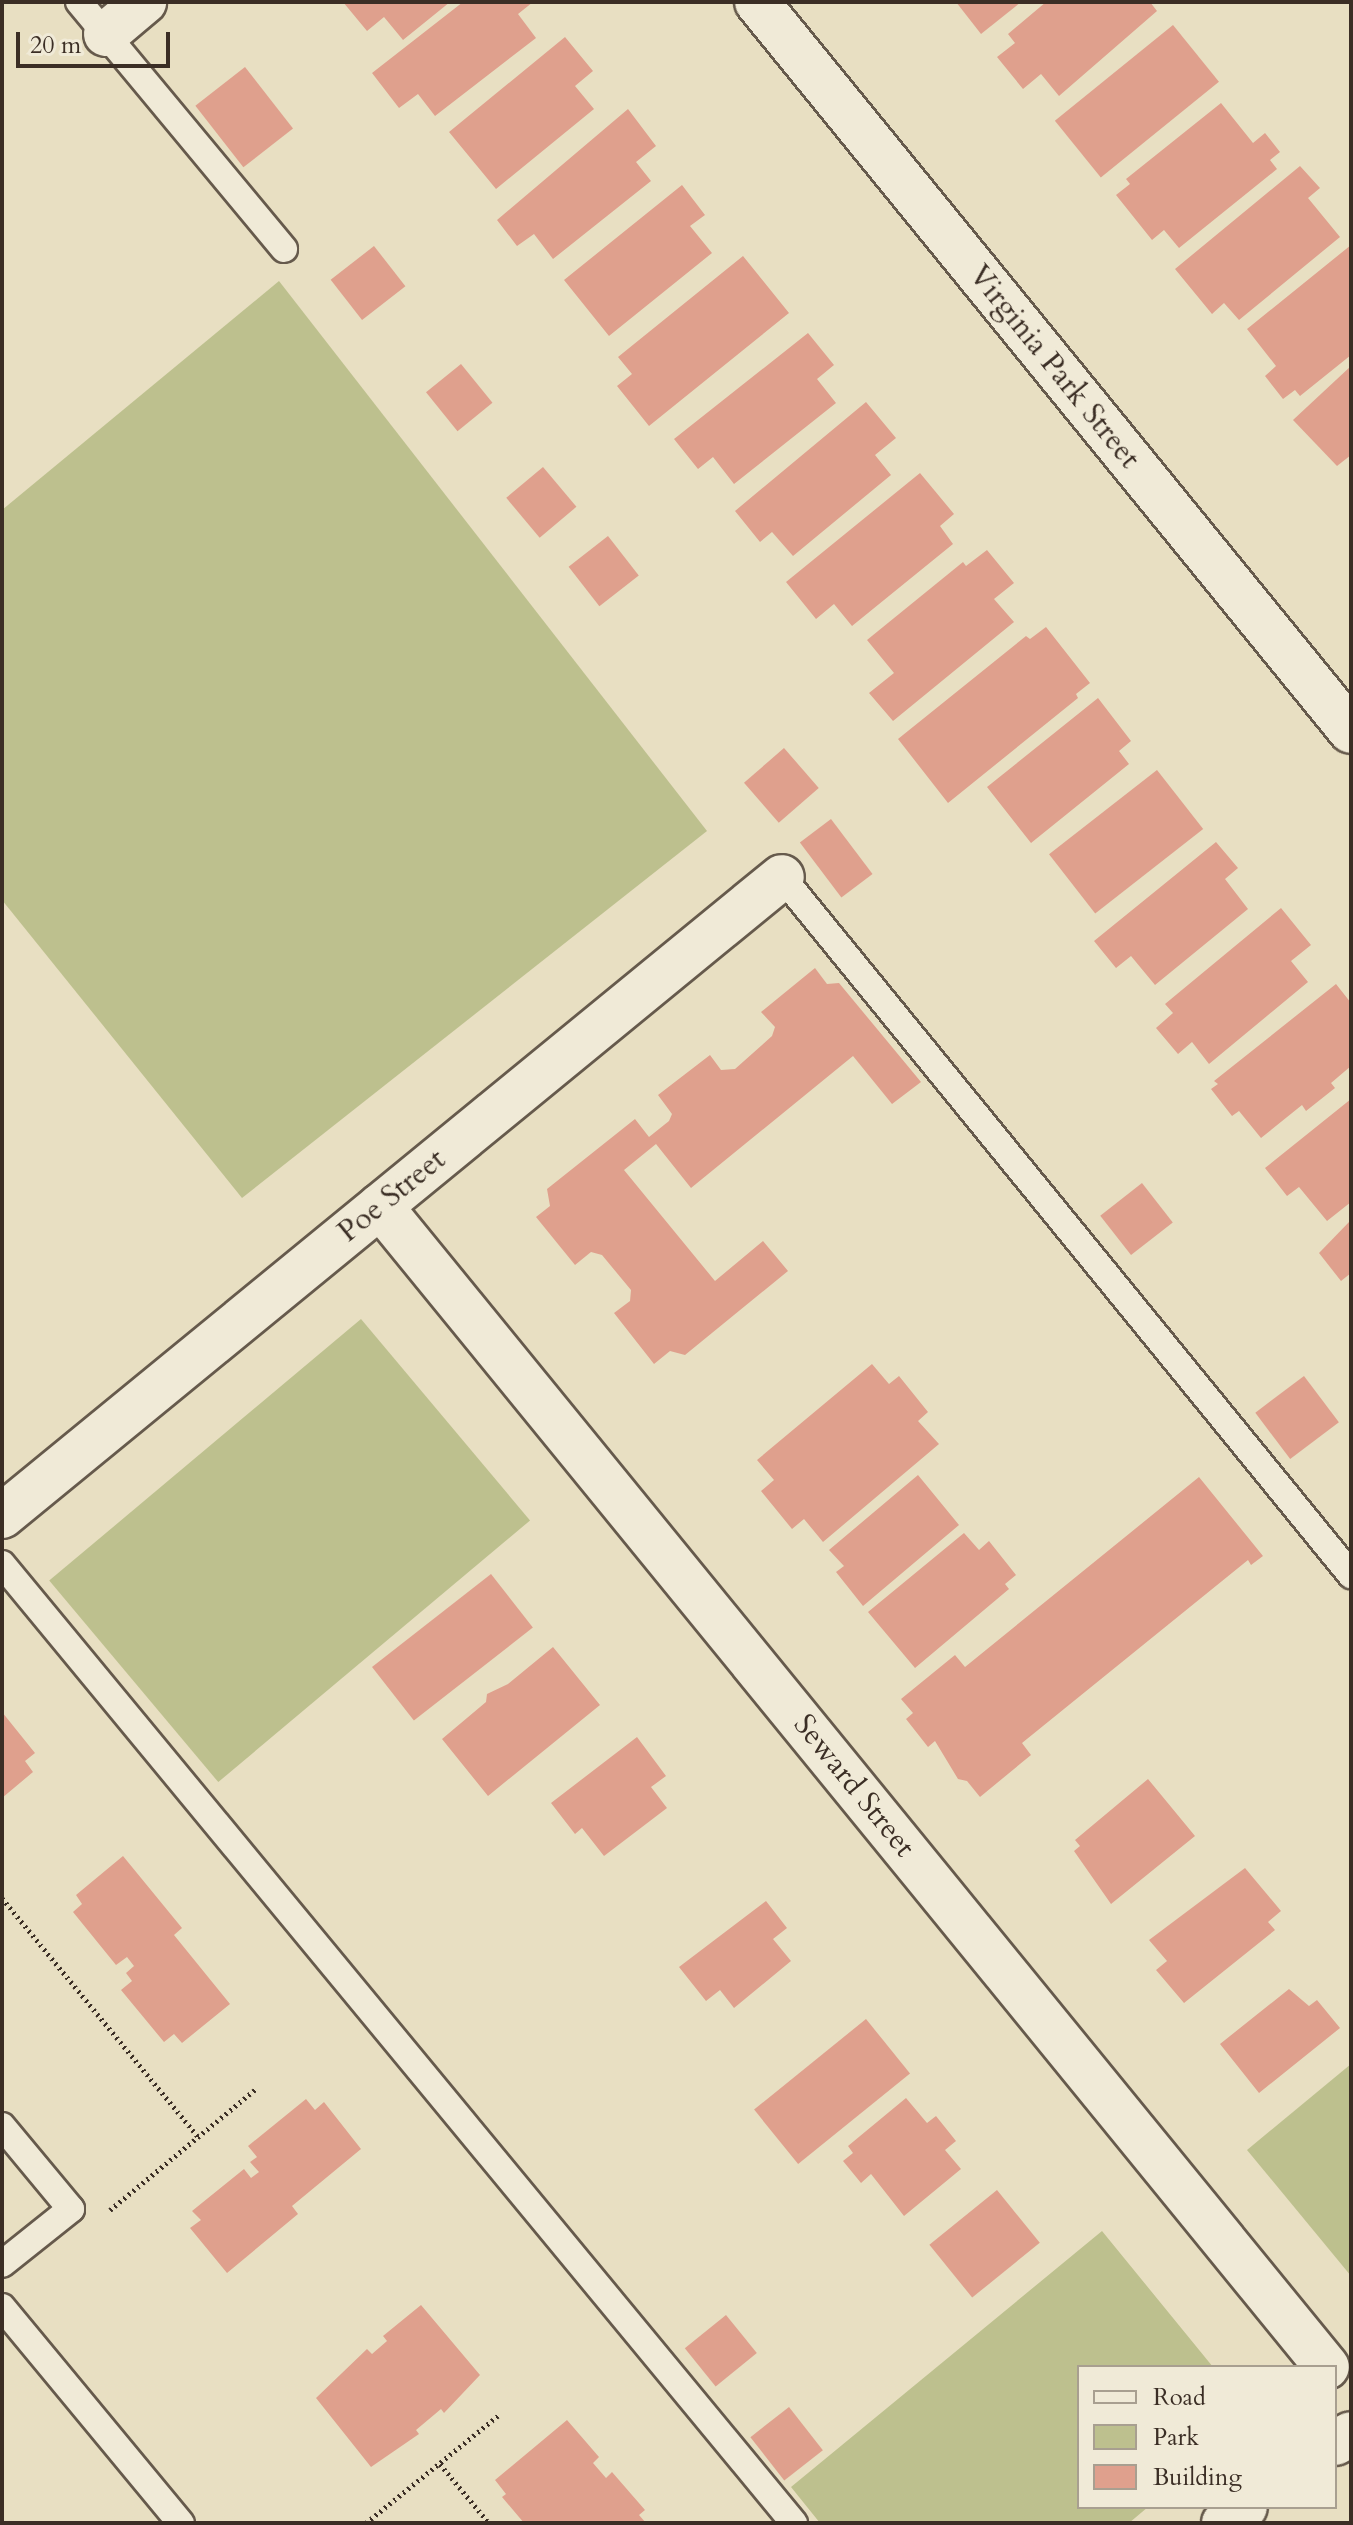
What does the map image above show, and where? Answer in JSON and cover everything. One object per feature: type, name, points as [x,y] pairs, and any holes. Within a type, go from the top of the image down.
[{"type":"street","points":[[93,18],[144,2]]},
{"type":"street","name":"Virginia Park Street","points":[[757,2],[1351,731]]},
{"type":"street","name":"Poe Street","points":[[2,1516],[782,877]]},
{"type":"street","name":"Seward Street","points":[[380,1206],[1325,2365]]},
{"type":"street","points":[[1337,2378],[1351,2396]]},
{"type":"street","points":[[1224,2523],[1242,2509]]},
{"type":"lane","points":[[93,18],[284,249]]},
{"type":"lane","points":[[782,877],[1351,1575]]},
{"type":"lane","points":[[2,1564],[794,2523]]},
{"type":"lane","points":[[2,2126],[71,2209],[2,2264]]},
{"type":"lane","points":[[2,2307],[181,2523]]},
{"type":"path","points":[[2,1898],[198,2137]]},
{"type":"path","points":[[104,2215],[256,2089]]},
{"type":"path","points":[[366,2523],[500,2414]]},
{"type":"path","points":[[440,2464],[489,2523]]},
{"type":"green space","points":[[279,281],[707,831],[242,1198],[2,900],[2,510]]},
{"type":"green space","points":[[361,1319],[530,1520],[218,1782],[49,1581]]},
{"type":"green space","points":[[1351,2064],[1351,2276],[1247,2150]]},
{"type":"green space","points":[[1102,2231],[1211,2365],[1077,2365],[1077,2509],[1146,2509],[1129,2523],[820,2523],[791,2487]]},
{"type":"building","points":[[343,2],[450,2],[403,40],[384,17],[367,31]]},
{"type":"building","points":[[463,2],[533,2],[518,14],[536,38],[435,116],[418,94],[399,108],[372,73]]},
{"type":"building","points":[[956,2],[1021,2],[981,34]]},
{"type":"building","points":[[1046,2],[1150,2],[1157,11],[1059,96],[1041,74],[1023,89],[997,57],[1015,43],[1008,34]]},
{"type":"building","points":[[1173,25],[1219,82],[1101,177],[1055,121]]},
{"type":"building","points":[[565,37],[593,71],[575,86],[594,109],[496,189],[449,132]]},
{"type":"building","points":[[245,67],[293,128],[243,167],[195,106]]},
{"type":"building","points":[[1221,103],[1253,143],[1265,133],[1280,152],[1270,160],[1277,169],[1179,248],[1164,230],[1152,240],[1116,195],[1130,184],[1126,179]]},
{"type":"building","points":[[628,109],[656,146],[636,162],[651,181],[553,259],[534,234],[517,246],[497,220]]},
{"type":"building","points":[[1300,166],[1320,188],[1308,198],[1340,237],[1239,320],[1224,303],[1212,314],[1175,269]]},
{"type":"building","points":[[682,185],[705,215],[690,226],[712,253],[609,336],[564,280]]},
{"type":"building","points":[[1351,245],[1351,355],[1300,396],[1295,390],[1283,399],[1265,376],[1276,366],[1247,329]]},
{"type":"building","points":[[374,246],[405,286],[362,320],[331,280]]},
{"type":"building","points":[[743,256],[789,313],[649,426],[617,386],[632,374],[618,357]]},
{"type":"building","points":[[808,333],[834,365],[817,379],[836,403],[734,484],[713,457],[698,469],[674,439]]},
{"type":"building","points":[[461,364],[492,403],[457,431],[426,392]]},
{"type":"building","points":[[1351,366],[1351,455],[1337,466],[1293,420]]},
{"type":"building","points":[[866,402],[896,438],[875,455],[891,475],[793,556],[772,532],[760,542],[735,511]]},
{"type":"building","points":[[543,467],[576,507],[540,538],[506,498]]},
{"type":"building","points":[[920,473],[954,514],[940,526],[953,544],[852,626],[834,604],[816,619],[786,582]]},
{"type":"building","points":[[608,536],[639,575],[599,606],[569,567]]},
{"type":"building","points":[[987,550],[1014,583],[994,599],[1014,622],[893,721],[869,693],[894,673],[867,640],[963,562],[966,566]]},
{"type":"building","points":[[1046,627],[1090,683],[1076,694],[1078,698],[948,803],[898,739],[1026,636],[1030,639]]},
{"type":"building","points":[[1098,698],[1131,741],[1119,751],[1129,764],[1031,843],[987,787]]},
{"type":"building","points":[[784,748],[819,788],[779,823],[744,783]]},
{"type":"building","points":[[1157,770],[1203,829],[1095,913],[1049,854]]},
{"type":"building","points":[[831,819],[873,874],[841,898],[800,842]]},
{"type":"building","points":[[1216,842],[1238,868],[1225,879],[1248,909],[1155,985],[1131,956],[1116,968],[1094,941]]},
{"type":"building","points":[[1281,908],[1311,945],[1291,961],[1308,982],[1209,1064],[1192,1042],[1178,1054],[1156,1028],[1173,1013],[1165,1004]]},
{"type":"building","points":[[815,968],[827,984],[839,983],[921,1082],[892,1104],[853,1056],[691,1188],[656,1144],[624,1170],[715,1281],[763,1241],[788,1271],[685,1355],[670,1351],[654,1364],[614,1313],[630,1301],[631,1290],[602,1255],[591,1252],[575,1265],[536,1217],[550,1206],[547,1189],[635,1119],[649,1137],[669,1121],[672,1114],[658,1095],[710,1055],[721,1070],[735,1069],[772,1036],[775,1027],[761,1012]]},
{"type":"building","points":[[1336,984],[1351,1003],[1351,1066],[1331,1083],[1335,1088],[1306,1111],[1302,1105],[1261,1138],[1239,1111],[1232,1116],[1211,1089],[1218,1084],[1214,1081]]},
{"type":"building","points":[[1351,1099],[1351,1202],[1327,1221],[1299,1187],[1287,1196],[1265,1168]]},
{"type":"building","points":[[1142,1183],[1173,1222],[1131,1255],[1100,1216]]},
{"type":"building","points":[[1351,1220],[1351,1273],[1341,1281],[1319,1253]]},
{"type":"building","points":[[872,1364],[889,1384],[899,1376],[928,1412],[918,1421],[939,1444],[823,1542],[804,1519],[792,1529],[761,1491],[774,1480],[757,1460]]},
{"type":"building","points":[[1304,1376],[1339,1422],[1290,1459],[1255,1413]]},
{"type":"building","points":[[918,1475],[959,1525],[863,1606],[836,1572],[844,1566],[829,1550]]},
{"type":"building","points":[[1199,1477],[1263,1556],[1251,1565],[1248,1560],[1022,1743],[1031,1755],[980,1797],[967,1781],[958,1779],[935,1741],[928,1747],[906,1719],[913,1713],[901,1699],[955,1655],[965,1667]]},
{"type":"building","points":[[964,1533],[979,1550],[989,1541],[1016,1575],[1005,1584],[1009,1589],[915,1668],[868,1612]]},
{"type":"building","points":[[491,1574],[533,1628],[414,1721],[372,1667]]},
{"type":"building","points":[[553,1647],[600,1705],[488,1796],[442,1739],[486,1702],[487,1694],[508,1684]]},
{"type":"building","points":[[2,1712],[35,1753],[25,1761],[33,1772],[2,1798]]},
{"type":"building","points":[[637,1737],[666,1776],[651,1787],[667,1808],[604,1856],[582,1828],[575,1834],[551,1803]]},
{"type":"building","points":[[1148,1779],[1195,1836],[1111,1904],[1074,1851],[1080,1846],[1075,1840]]},
{"type":"building","points":[[123,1856],[182,1928],[174,1935],[230,2004],[182,2043],[174,2034],[164,2042],[121,1990],[132,1981],[126,1973],[134,1966],[127,1957],[116,1965],[73,1912],[82,1904],[76,1895]]},
{"type":"building","points":[[1245,1868],[1281,1911],[1268,1922],[1275,1930],[1184,2003],[1156,1970],[1167,1961],[1149,1940]]},
{"type":"building","points":[[766,1901],[787,1928],[773,1939],[791,1961],[734,2008],[720,1990],[706,2001],[679,1967]]},
{"type":"building","points":[[1289,1989],[1309,2006],[1317,2000],[1340,2028],[1259,2093],[1220,2044]]},
{"type":"building","points":[[866,2019],[910,2073],[798,2164],[754,2110]]},
{"type":"building","points":[[906,2098],[927,2123],[936,2116],[956,2141],[945,2150],[961,2169],[904,2216],[871,2174],[861,2183],[843,2161],[853,2153],[848,2146]]},
{"type":"building","points":[[306,2099],[315,2110],[324,2102],[361,2149],[292,2206],[298,2214],[227,2273],[190,2228],[201,2220],[192,2211],[244,2169],[251,2178],[259,2172],[250,2162],[257,2157],[248,2146]]},
{"type":"building","points":[[997,2190],[1040,2243],[972,2298],[929,2245]]},
{"type":"building","points":[[421,2305],[480,2375],[444,2413],[441,2409],[416,2430],[419,2434],[371,2467],[316,2398],[367,2349],[372,2354],[387,2341],[383,2336]]},
{"type":"building","points":[[726,2315],[757,2353],[716,2386],[685,2348]]},
{"type":"building","points":[[789,2407],[823,2450],[784,2481],[750,2437]]},
{"type":"building","points":[[567,2420],[599,2457],[593,2463],[606,2478],[612,2472],[645,2510],[639,2515],[646,2523],[524,2523],[502,2497],[506,2494],[495,2480]]}]
